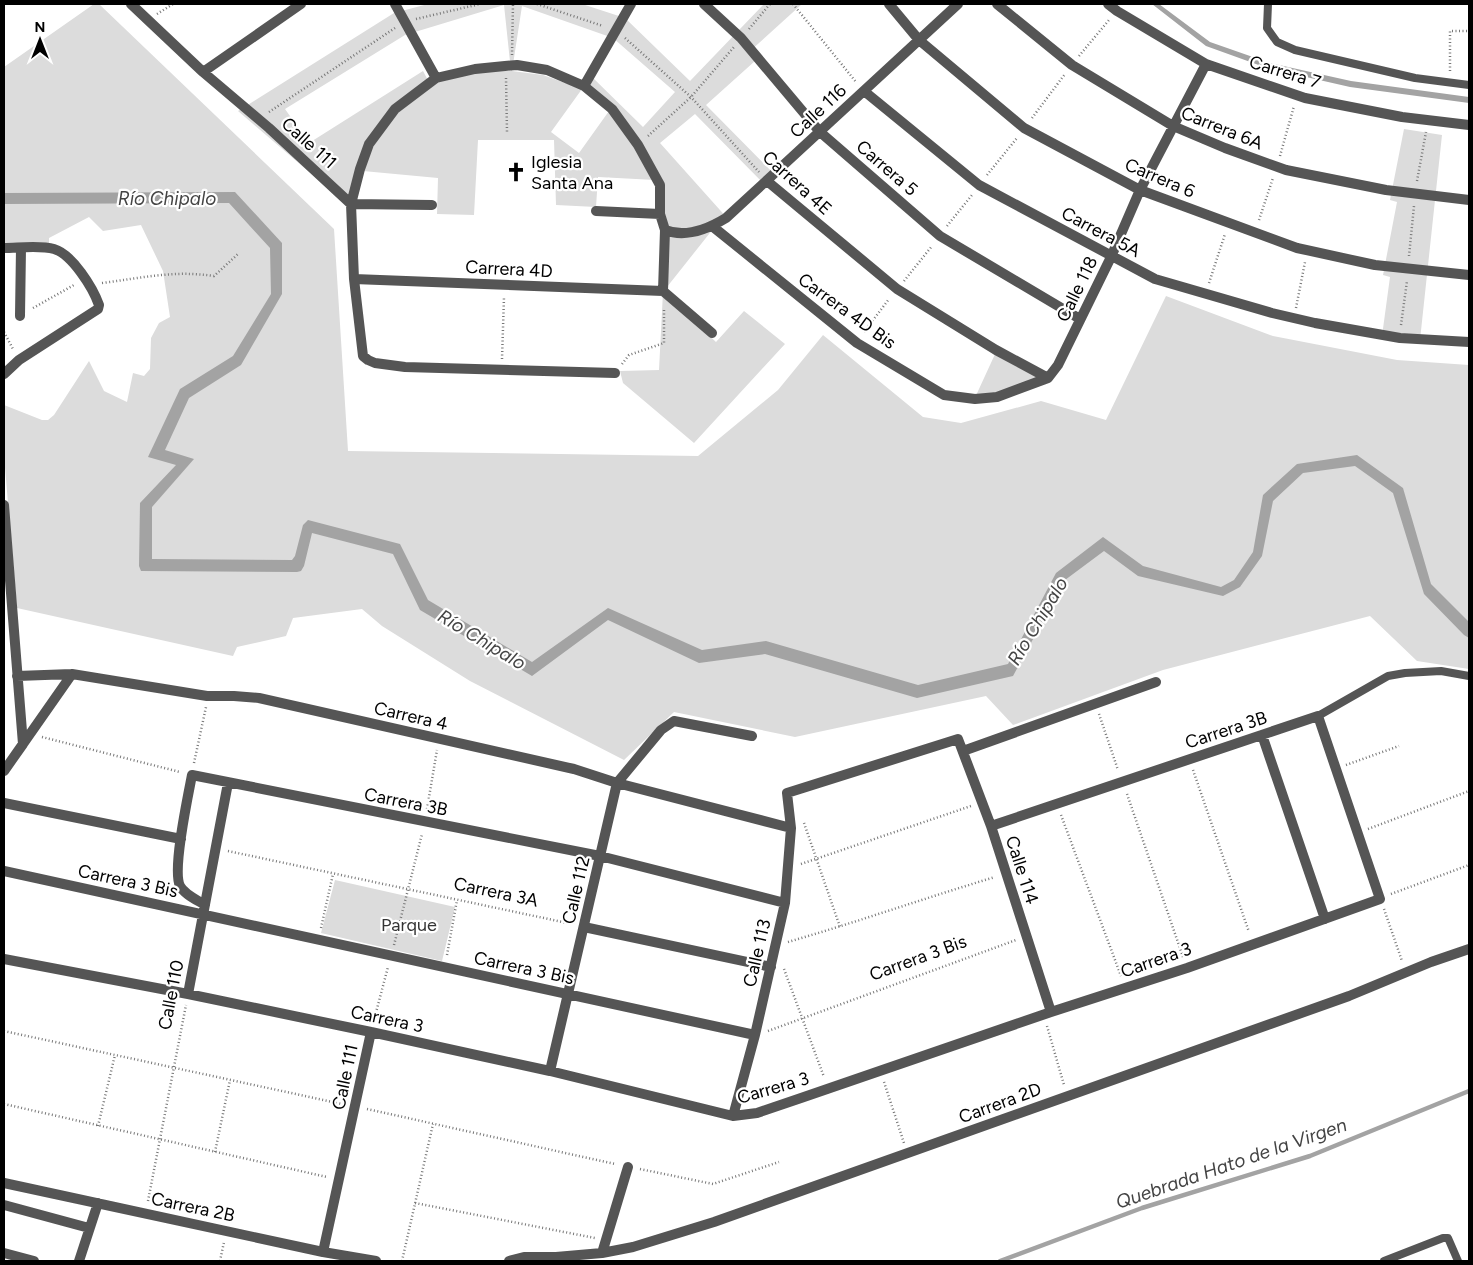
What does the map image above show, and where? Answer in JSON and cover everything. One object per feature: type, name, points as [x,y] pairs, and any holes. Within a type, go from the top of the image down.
[{"type":"street","name":"Calle 111","points":[[131,4],[202,72],[258,119],[351,204]]},
{"type":"street","points":[[202,72],[301,4]]},
{"type":"street","points":[[395,4],[436,78]]},
{"type":"street","points":[[584,86],[631,4]]},
{"type":"street","name":"Carrera 5","points":[[704,4],[742,38],[820,132],[940,236],[1080,319]]},
{"type":"street","name":"Carrera 6","points":[[889,4],[919,40],[1024,128],[1140,190],[1307,250],[1375,265],[1469,275]]},
{"type":"street","name":"Calle 116","points":[[665,230],[674,234],[698,231],[726,218],[958,4]]},
{"type":"street","name":"Carrera 6A","points":[[997,4],[1072,65],[1173,126],[1225,148],[1286,170],[1415,194],[1469,200]]},
{"type":"street","name":"Carrera 7","points":[[1108,4],[1206,64],[1305,98],[1428,121],[1469,125]]},
{"type":"street","name":"Calle 118","points":[[1048,378],[1058,365],[1111,256],[1140,190],[1206,64]]},
{"type":"street","points":[[615,374],[405,367],[375,363],[364,356],[354,278],[351,204],[360,169],[369,144],[395,109],[436,78],[474,69],[508,66],[546,70],[584,86],[612,109],[638,145],[660,185],[660,214],[665,230],[663,296],[712,333]]},
{"type":"street","name":"Carrera 5A","points":[[864,91],[979,185],[1155,279],[1294,318],[1400,338],[1469,342]]},
{"type":"street","name":"Carrera 4E","points":[[766,180],[897,289],[996,350],[1048,378]]},
{"type":"street","points":[[351,204],[432,205]]},
{"type":"street","points":[[596,211],[660,214]]},
{"type":"street","name":"Carrera 4D Bis","points":[[712,226],[856,343],[944,395],[975,399],[997,397],[1048,378]]},
{"type":"street","points":[[4,248],[54,249],[65,254],[87,282],[99,304],[98,309],[20,360],[4,374]]},
{"type":"street","points":[[20,316],[21,248]]},
{"type":"street","name":"Carrera 4D","points":[[354,278],[504,285],[663,296]]},
{"type":"street","points":[[4,506],[17,676],[26,733]]},
{"type":"street","points":[[4,771],[22,744],[26,733],[72,674]]},
{"type":"street","name":"Carrera 4","points":[[17,676],[72,674],[209,696],[258,698],[574,769],[617,783],[791,828]]},
{"type":"street","points":[[963,751],[1156,682]]},
{"type":"street","points":[[1318,716],[1380,899]]},
{"type":"street","name":"Carrera 3B","points":[[991,826],[1318,716]]},
{"type":"street","name":"Calle 112","points":[[550,1071],[617,783],[661,730],[674,721],[752,736]]},
{"type":"street","points":[[1262,735],[1324,919]]},
{"type":"street","name":"Calle 114","points":[[787,793],[958,740],[991,826],[1026,937],[1047,1013]]},
{"type":"street","points":[[192,775],[181,839],[177,878],[181,888],[204,910]]},
{"type":"street","name":"Carrera 3B","points":[[192,775],[600,856],[784,903]]},
{"type":"street","name":"Calle 110","points":[[188,994],[228,783]]},
{"type":"street","name":"Calle 113","points":[[733,1116],[755,1035],[784,903],[791,828],[787,793]]},
{"type":"street","points":[[4,802],[181,839]]},
{"type":"street","name":"Carrera 3 Bis","points":[[4,871],[204,910],[319,940],[755,1035]]},
{"type":"street","name":"Carrera 3","points":[[4,962],[188,994],[371,1032],[550,1071],[733,1116],[757,1112],[828,1089],[1047,1013],[1187,968],[1380,899]]},
{"type":"street","points":[[584,927],[771,967]]},
{"type":"street","name":"Carrera 2D","points":[[509,1261],[524,1257],[556,1258],[602,1253],[633,1247],[714,1222],[1349,996],[1469,949]]},
{"type":"street","name":"Calle 111","points":[[323,1252],[371,1032]]},
{"type":"street","points":[[602,1253],[628,1167]]},
{"type":"street","name":"Carrera 2B","points":[[4,1183],[323,1252],[376,1261]]},
{"type":"street","points":[[79,1261],[98,1203]]},
{"type":"street","points":[[4,1205],[89,1228]]},
{"type":"street","points":[[4,1253],[34,1261]]},
{"type":"lane","points":[[1268,4],[1268,28],[1277,42],[1289,48],[1415,78],[1469,85]]},
{"type":"lane","name":"Carrera 3B","points":[[1318,716],[1388,676],[1405,672],[1441,671],[1469,676]]},
{"type":"lane","points":[[1384,1261],[1443,1238],[1448,1238],[1458,1261]]},
{"type":"path","points":[[148,20],[173,4]]},
{"type":"path","points":[[258,119],[404,22],[480,4]]},
{"type":"path","points":[[507,132],[508,66],[513,4]]},
{"type":"path","name":"Carrera 4E","points":[[537,4],[616,30],[691,97],[766,180]]},
{"type":"path","points":[[638,145],[691,97],[770,4]]},
{"type":"path","points":[[793,4],[864,91]]},
{"type":"path","points":[[1450,82],[1450,31],[1469,32]]},
{"type":"path","points":[[1400,338],[1415,194],[1428,121]]},
{"type":"path","points":[[1206,294],[1229,223]]},
{"type":"path","points":[[1294,318],[1307,250]]},
{"type":"path","points":[[20,316],[87,282],[167,274],[191,273],[214,276],[238,254]]},
{"type":"path","points":[[502,370],[504,285]]},
{"type":"path","points":[[615,374],[629,355],[664,343],[663,296]]},
{"type":"path","points":[[4,332],[20,360]]},
{"type":"path","points":[[26,733],[192,775],[209,696]]},
{"type":"path","points":[[1095,704],[1187,968]]},
{"type":"path","name":"Calle 111","points":[[371,1032],[425,822],[439,739]]},
{"type":"path","points":[[1335,769],[1399,746]]},
{"type":"path","points":[[1189,759],[1253,944]]},
{"type":"path","points":[[1357,833],[1469,791]]},
{"type":"path","points":[[788,868],[982,803]]},
{"type":"path","points":[[1057,804],[1125,988]]},
{"type":"path","points":[[802,816],[840,927]]},
{"type":"path","name":"Carrera 3A","points":[[215,849],[584,927]]},
{"type":"path","points":[[1406,973],[1380,899],[1469,865]]},
{"type":"path","points":[[828,1089],[775,946],[1006,873]]},
{"type":"path","points":[[319,940],[333,874]]},
{"type":"path","points":[[445,967],[457,900]]},
{"type":"path","name":"Carrera 3 Bis","points":[[755,1035],[1026,937]]},
{"type":"path","name":"Calle 110","points":[[146,1213],[188,994]]},
{"type":"path","points":[[1047,1013],[1068,1096]]},
{"type":"path","points":[[98,1126],[115,1055]]},
{"type":"path","points":[[881,1071],[908,1153]]},
{"type":"path","points":[[215,1152],[230,1080]]},
{"type":"path","points":[[4,1104],[339,1180]]},
{"type":"path","points":[[402,1261],[433,1124]]},
{"type":"path","points":[[712,1184],[779,1162]]},
{"type":"path","points":[[415,1203],[606,1240]]},
{"type":"path","points":[[220,1261],[227,1231]]},
{"type":"green space","points":[[94,4],[99,4],[334,229],[348,451],[698,456],[778,390],[823,335],[923,417],[961,423],[1041,401],[1106,420],[1166,296],[1273,336],[1397,360],[1469,365],[1469,669],[1417,661],[1370,616],[1163,670],[1013,725],[986,696],[795,737],[674,712],[624,760],[470,681],[382,626],[362,609],[293,618],[286,636],[237,647],[233,656],[17,608],[4,456],[4,405],[42,420],[48,420],[54,415],[89,361],[104,391],[127,402],[133,373],[144,376],[150,369],[151,338],[159,323],[170,317],[163,271],[141,225],[103,231],[89,217],[49,238],[49,248],[4,248],[4,67]]},
{"type":"green space","points":[[428,4],[582,4],[625,18],[690,81],[764,4],[802,4],[749,52],[755,61],[706,105],[775,175],[765,185],[695,114],[660,143],[728,219],[713,229],[663,292],[663,232],[655,180],[598,177],[596,207],[556,205],[554,140],[478,140],[474,215],[437,214],[438,178],[363,171],[350,210],[336,195],[238,111],[394,13]],"holes":[[[504,5],[511,71],[475,71],[430,84],[423,71],[309,143],[285,109],[405,35]],[[522,6],[613,38],[675,92],[643,127],[590,75],[582,89],[543,75],[512,71]],[[582,89],[609,111],[579,153],[551,132]]]},
{"type":"green space","points":[[1404,129],[1442,135],[1420,340],[1382,336],[1390,277],[1383,275],[1397,202],[1390,200]]},
{"type":"green space","points":[[663,292],[716,342],[744,311],[785,344],[694,443],[623,383],[620,371],[659,370]]},
{"type":"green space","points":[[996,352],[1038,378],[973,402]]},
{"type":"green space","name":"Parque","points":[[335,880],[455,907],[442,961],[321,933]]},
{"type":"water","points":[[1152,4],[1159,4],[1210,42],[1270,63],[1351,81],[1469,97],[1469,103],[1350,87],[1267,68],[1206,46]]},
{"type":"water","name":"Río Chipalo","points":[[235,192],[282,243],[282,294],[241,365],[189,398],[165,450],[194,459],[152,507],[152,559],[292,560],[295,556],[303,525],[308,520],[400,544],[428,600],[532,662],[608,608],[702,650],[766,641],[918,685],[1008,664],[1056,573],[1103,537],[1143,566],[1221,587],[1234,580],[1253,552],[1263,495],[1297,464],[1357,455],[1403,488],[1431,584],[1469,622],[1469,638],[1424,594],[1393,493],[1355,466],[1303,473],[1273,501],[1262,556],[1240,587],[1223,596],[1138,576],[1104,551],[1065,580],[1013,676],[917,698],[765,654],[699,663],[608,620],[532,676],[420,610],[393,554],[312,533],[304,566],[301,571],[297,572],[141,571],[139,566],[140,503],[176,465],[148,457],[180,389],[233,356],[271,294],[270,248],[229,203],[4,204],[4,193]]},
{"type":"waterway","name":"Quebrada Hato de la Virgen","points":[[1000,1261],[1142,1208],[1310,1156],[1469,1091]]},
{"type":"place","name":"Iglesia Santa Ana","points":[[516,172]]}]
